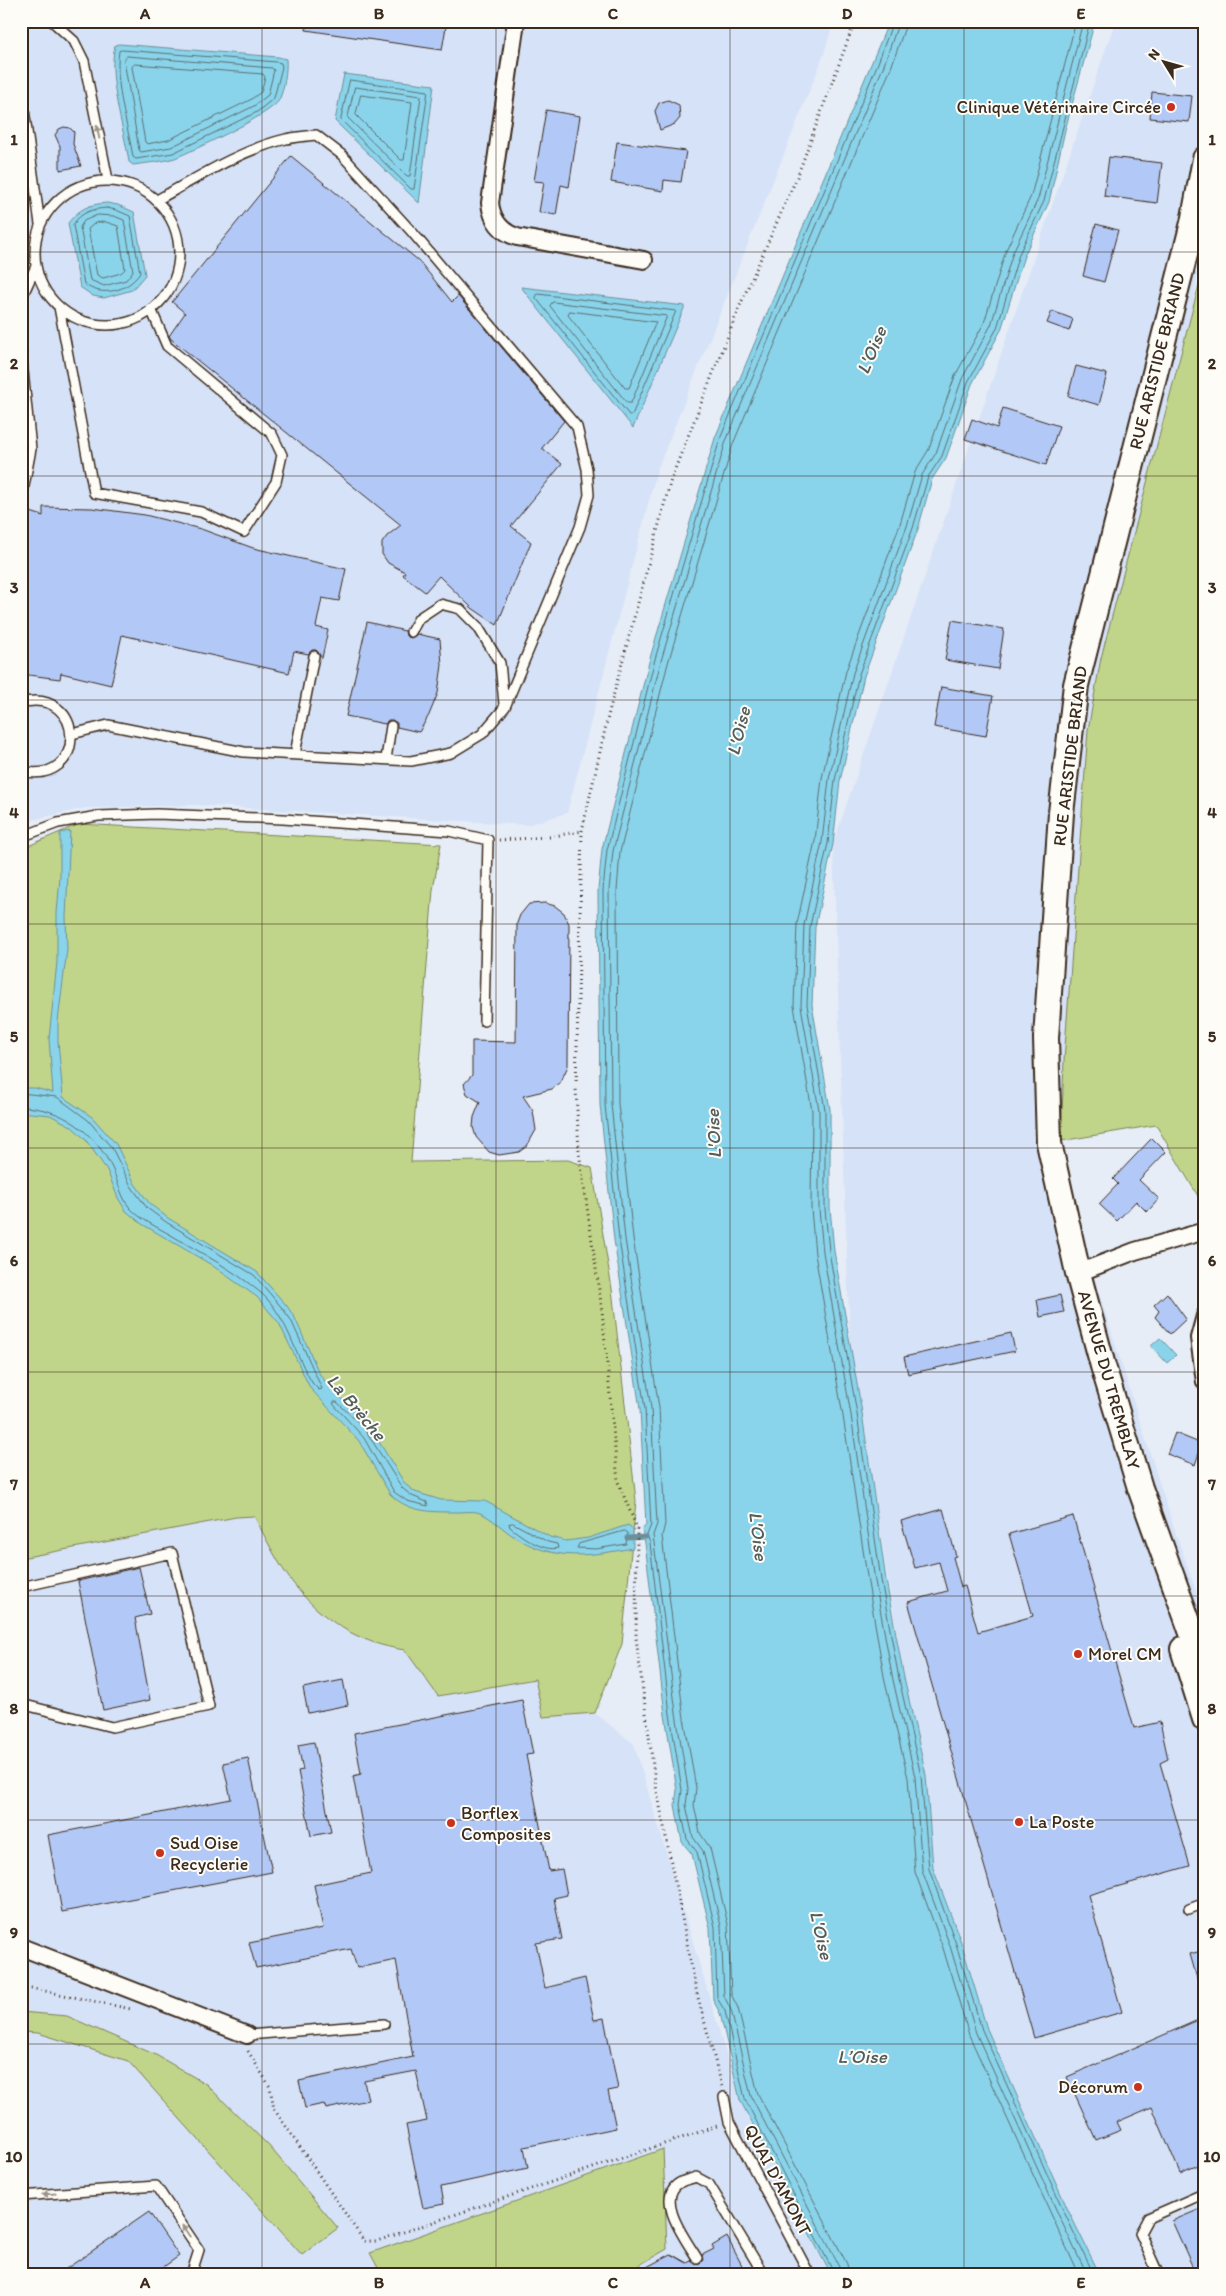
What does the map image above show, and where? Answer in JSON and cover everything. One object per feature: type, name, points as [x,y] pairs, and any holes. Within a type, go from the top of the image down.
[{"type":"main road","name":"RUE ARISTIDE BRIAND","points":[[1078,1273],[1048,1133],[1046,1038],[1061,813],[1076,685],[1193,223],[1205,159]]},
{"type":"main road","name":"AVENUE DU TREMBLAY","points":[[1078,1273],[1103,1366],[1140,1488],[1205,1669]]},
{"type":"main road","name":"AVENUE DU TREMBLAY","points":[[1140,1488],[1158,1564],[1205,1720]]},
{"type":"street","points":[[516,21],[490,203],[495,222],[506,232],[517,237],[644,260]]},
{"type":"street","points":[[1078,1273],[1129,1253],[1205,1231]]},
{"type":"street","points":[[1205,1316],[1199,1338],[1205,1382]]},
{"type":"street","points":[[21,1947],[245,2034]]},
{"type":"lane","points":[[52,21],[74,40],[84,61],[108,180]]},
{"type":"lane","points":[[21,88],[40,224]]},
{"type":"lane","points":[[72,734],[108,726],[244,752],[411,760],[450,753],[482,734],[504,707],[580,527],[589,495],[587,468],[577,427],[412,232],[342,155],[316,135],[285,139],[261,148],[230,161],[157,200]]},
{"type":"lane","points":[[108,180],[134,186],[157,200],[170,216],[178,236],[179,257],[175,278],[164,297],[147,313],[125,323],[102,325],[79,320],[58,307],[44,289],[36,266],[35,245],[40,224],[51,206],[67,192],[86,183],[108,180]]},
{"type":"lane","points":[[21,299],[36,266]]},
{"type":"lane","points":[[58,307],[94,493],[201,512],[244,532],[276,482],[282,455],[272,434],[167,346],[151,309]]},
{"type":"lane","points":[[21,351],[31,449],[21,502]]},
{"type":"lane","points":[[410,632],[419,618],[440,604],[460,609],[478,627],[500,663],[504,707]]},
{"type":"lane","points":[[295,754],[314,656]]},
{"type":"lane","points":[[21,703],[32,700],[44,701],[54,705],[63,713],[69,723],[72,734],[71,746],[66,758],[57,767],[46,773],[33,774],[21,772]]},
{"type":"lane","points":[[386,759],[391,726]]},
{"type":"lane","points":[[21,837],[58,823],[98,816],[157,814],[283,819],[449,831],[488,840],[484,1022]]},
{"type":"lane","points":[[21,1587],[172,1553],[208,1706],[112,1727],[21,1704]]},
{"type":"lane","points":[[1189,1909],[1205,1903]]},
{"type":"lane","points":[[245,2034],[384,2024]]},
{"type":"lane","name":"QUAI D'AMONT","points":[[724,2097],[730,2122],[810,2275]]},
{"type":"lane","points":[[697,2258],[670,2212],[670,2196],[679,2183],[696,2177],[709,2184],[764,2275]]},
{"type":"lane","points":[[21,2196],[156,2186],[199,2250],[191,2275]]},
{"type":"lane","points":[[1157,2271],[1140,2233],[1148,2218],[1205,2193]]},
{"type":"path","points":[[724,2097],[697,1994],[655,1781],[636,1638],[637,1528],[618,1482],[602,1310],[579,1152],[576,1088],[582,831],[608,712],[671,479],[741,303],[797,177],[855,21]]},
{"type":"path","points":[[488,840],[548,837],[582,831]]},
{"type":"path","points":[[21,1986],[135,2011]]},
{"type":"path","points":[[245,2034],[247,2050],[270,2087],[274,2109],[364,2241],[377,2241],[730,2122]]},
{"type":"shaded area","points":[[21,21],[834,21],[823,57],[657,470],[567,813],[527,825],[196,805],[86,808],[36,819],[21,826]]},
{"type":"shaded area","points":[[1205,21],[1205,220],[1193,307],[1061,1141],[1097,1287],[1173,1525],[1205,1617],[1205,2275],[1100,2275],[1069,2212],[987,2029],[961,1942],[933,1868],[926,1775],[904,1678],[850,1348],[833,844],[1115,22]]},
{"type":"shaded area","points":[[254,1516],[386,1648],[405,1650],[438,1696],[536,1679],[543,1717],[595,1713],[634,1744],[740,2100],[830,2275],[21,2275],[21,1558],[236,1517]]},
{"type":"green space","points":[[1205,262],[1205,747],[1202,767],[1205,772],[1205,1208],[1156,1125],[1061,1141],[1064,1061],[1088,730],[1101,658]]},
{"type":"green space","points":[[79,824],[441,844],[433,890],[411,1162],[568,1160],[592,1168],[612,1289],[636,1501],[622,1644],[595,1713],[543,1717],[535,1679],[438,1696],[405,1650],[388,1647],[357,1636],[342,1628],[316,1608],[287,1575],[254,1516],[236,1517],[21,1558],[21,849]]},
{"type":"green space","points":[[21,2012],[67,2016],[156,2055],[206,2084],[269,2146],[338,2228],[302,2255],[128,2061],[38,2033],[21,2032]]},
{"type":"green space","points":[[663,2149],[667,2249],[622,2275],[382,2275],[370,2253]]},
{"type":"water","name":"L’Oise","points":[[889,21],[1095,21],[1065,130],[1049,202],[1024,256],[1001,330],[972,384],[946,458],[932,479],[918,529],[864,676],[840,781],[833,844],[815,927],[812,1005],[830,1109],[830,1208],[834,1251],[862,1413],[886,1580],[904,1678],[926,1775],[933,1868],[961,1942],[987,2029],[1069,2212],[1100,2275],[831,2275],[740,2100],[720,2013],[713,2000],[710,1928],[692,1854],[682,1842],[675,1805],[677,1790],[665,1715],[642,1530],[646,1525],[640,1409],[614,1240],[600,1105],[598,890],[602,849],[650,658],[715,438]]},
{"type":"water","points":[[115,45],[278,57],[286,59],[286,75],[279,100],[248,123],[175,158],[133,165],[129,162],[113,72]]},
{"type":"water","points":[[344,74],[434,85],[419,203],[335,121]]},
{"type":"water","points":[[107,203],[118,205],[134,212],[145,275],[132,290],[104,298],[93,296],[80,287],[68,223],[85,208]]},
{"type":"water","points":[[521,287],[685,306],[633,428]]},
{"type":"water","points":[[70,831],[66,917],[67,949],[58,1021],[63,1097],[92,1117],[116,1144],[135,1184],[150,1204],[168,1218],[257,1272],[295,1318],[319,1373],[327,1384],[368,1424],[405,1484],[415,1492],[441,1500],[485,1501],[550,1537],[566,1541],[588,1538],[628,1525],[633,1529],[633,1548],[587,1555],[558,1554],[530,1545],[477,1512],[422,1510],[405,1505],[397,1500],[390,1494],[359,1441],[310,1388],[279,1323],[257,1297],[210,1264],[142,1224],[126,1211],[118,1198],[107,1170],[85,1139],[71,1126],[50,1115],[21,1112],[21,1088],[35,1088],[53,1093],[49,1039],[57,962],[60,833]]},
{"type":"water","points":[[1160,1338],[1176,1355],[1167,1363],[1151,1346]]},
{"type":"building","points":[[307,21],[447,21],[442,50],[306,30]]},
{"type":"building","name":"Clinique Vétérinaire Circée","points":[[1152,92],[1192,96],[1189,122],[1150,118]]},
{"type":"building","points":[[668,100],[679,105],[680,118],[675,124],[660,130],[655,111],[659,103]]},
{"type":"building","points":[[546,110],[580,116],[569,187],[561,185],[556,215],[539,212],[544,182],[534,181]]},
{"type":"building","points":[[64,127],[70,128],[74,132],[73,144],[81,166],[60,170],[60,146],[55,135],[59,129]]},
{"type":"building","points":[[617,142],[686,151],[681,182],[664,180],[663,191],[611,182]]},
{"type":"building","points":[[291,156],[419,261],[452,302],[458,296],[564,421],[542,448],[562,464],[511,526],[531,542],[497,625],[472,608],[439,576],[425,592],[403,575],[405,572],[388,563],[382,554],[382,543],[387,536],[401,525],[169,336],[185,313],[172,302]]},
{"type":"building","points":[[1109,157],[1162,163],[1157,203],[1104,196]]},
{"type":"building","points":[[1096,224],[1118,230],[1104,282],[1083,276]]},
{"type":"building","points":[[1052,311],[1073,319],[1069,331],[1047,323]]},
{"type":"building","points":[[1076,366],[1107,374],[1099,405],[1068,396]]},
{"type":"building","points":[[1003,408],[1059,426],[1046,465],[965,439],[972,419],[997,428]]},
{"type":"building","points":[[43,507],[92,508],[145,515],[201,529],[253,548],[346,569],[339,601],[322,598],[316,627],[328,630],[322,658],[316,650],[312,650],[308,654],[294,651],[289,673],[122,635],[111,685],[61,673],[60,679],[21,674],[21,509],[43,516]]},
{"type":"building","points":[[952,620],[1004,629],[998,669],[945,660]]},
{"type":"building","points":[[367,622],[405,631],[406,636],[411,638],[417,634],[440,639],[442,665],[438,693],[429,715],[419,732],[397,727],[397,723],[392,720],[388,720],[385,724],[346,716]]},
{"type":"building","points":[[941,687],[993,696],[986,736],[934,727]]},
{"type":"building","points":[[545,903],[555,906],[564,913],[569,924],[568,1066],[560,1083],[552,1089],[523,1096],[533,1111],[536,1130],[527,1146],[519,1152],[499,1155],[489,1152],[476,1137],[473,1127],[474,1117],[480,1102],[467,1094],[464,1084],[472,1075],[472,1041],[516,1042],[517,923],[520,915],[529,904]]},
{"type":"building","points":[[1152,1138],[1166,1152],[1139,1180],[1159,1199],[1147,1212],[1136,1201],[1117,1221],[1099,1204],[1118,1184],[1113,1179]]},
{"type":"building","points":[[1167,1293],[1186,1319],[1170,1334],[1155,1317],[1159,1311],[1154,1305]]},
{"type":"building","points":[[1060,1295],[1064,1312],[1040,1317],[1037,1300]]},
{"type":"building","points":[[1011,1333],[1015,1351],[908,1374],[904,1357]]},
{"type":"building","points":[[1175,1433],[1202,1444],[1195,1465],[1167,1454]]},
{"type":"building","points":[[943,1509],[956,1556],[953,1557],[961,1587],[965,1586],[978,1632],[1033,1616],[1009,1534],[1073,1516],[1134,1728],[1160,1722],[1168,1759],[1160,1763],[1190,1866],[1088,1895],[1122,2012],[1034,2038],[908,1602],[947,1591],[939,1562],[915,1568],[901,1521]]},
{"type":"building","points":[[139,1567],[150,1614],[135,1618],[150,1700],[103,1710],[78,1581]]},
{"type":"building","points":[[343,1680],[348,1705],[308,1713],[303,1688]]},
{"type":"building","points":[[522,1700],[533,1754],[526,1755],[549,1871],[562,1869],[567,1895],[554,1898],[562,1939],[536,1943],[545,1988],[585,1978],[594,2020],[604,2018],[618,2089],[608,2091],[616,2128],[524,2147],[528,2168],[441,2187],[444,2204],[423,2208],[406,2125],[427,2121],[416,2071],[364,2081],[368,2100],[326,2109],[324,2104],[305,2108],[299,2081],[413,2057],[396,1960],[357,1968],[351,1949],[256,1968],[249,1943],[323,1928],[314,1885],[371,1873],[353,1776],[361,1774],[354,1733]]},
{"type":"building","points":[[314,1742],[331,1832],[311,1836],[298,1771],[303,1770],[298,1745]]},
{"type":"building","name":"Sud Oise Recyclerie","points":[[248,1758],[272,1872],[62,1912],[48,1835],[231,1799],[223,1763]]},
{"type":"building","points":[[1205,1950],[1205,1992],[1201,1993],[1190,1954]]},
{"type":"building","name":"Décorum","points":[[1205,2017],[1205,2162],[1180,2173],[1152,2107],[1117,2122],[1121,2130],[1096,2140],[1067,2077]]},
{"type":"building","points":[[1205,2207],[1205,2265],[1194,2270],[1172,2221]]},
{"type":"building","points":[[149,2212],[179,2256],[152,2275],[57,2275]]},
{"type":"building","points":[[727,2237],[747,2275],[632,2275],[671,2254],[687,2263],[691,2261],[695,2264],[700,2263],[703,2260],[702,2255],[714,2249],[712,2246]]},
{"type":"waterway","name":"La Brèche","points":[[627,1538],[646,1537]]},
{"type":"place","name":"Clinique Vétérinaire Circée","points":[[1171,107]]},
{"type":"place","name":"Morel CM","points":[[1078,1654]]},
{"type":"place","name":"La Poste","points":[[1019,1822]]},
{"type":"place","name":"Borflex Composites","points":[[451,1823]]},
{"type":"place","name":"Sud Oise Recyclerie","points":[[160,1853]]},
{"type":"place","name":"Décorum","points":[[1138,2087]]},
{"type":"water label","name":"L'Oise","points":[[871,350]]},
{"type":"water label","name":"L'Oise","points":[[738,731]]},
{"type":"water label","name":"L'Oise","points":[[713,1134]]},
{"type":"water label","name":"L'Oise","points":[[759,1536]]},
{"type":"water label","name":"L'Oise","points":[[822,1935]]}]
